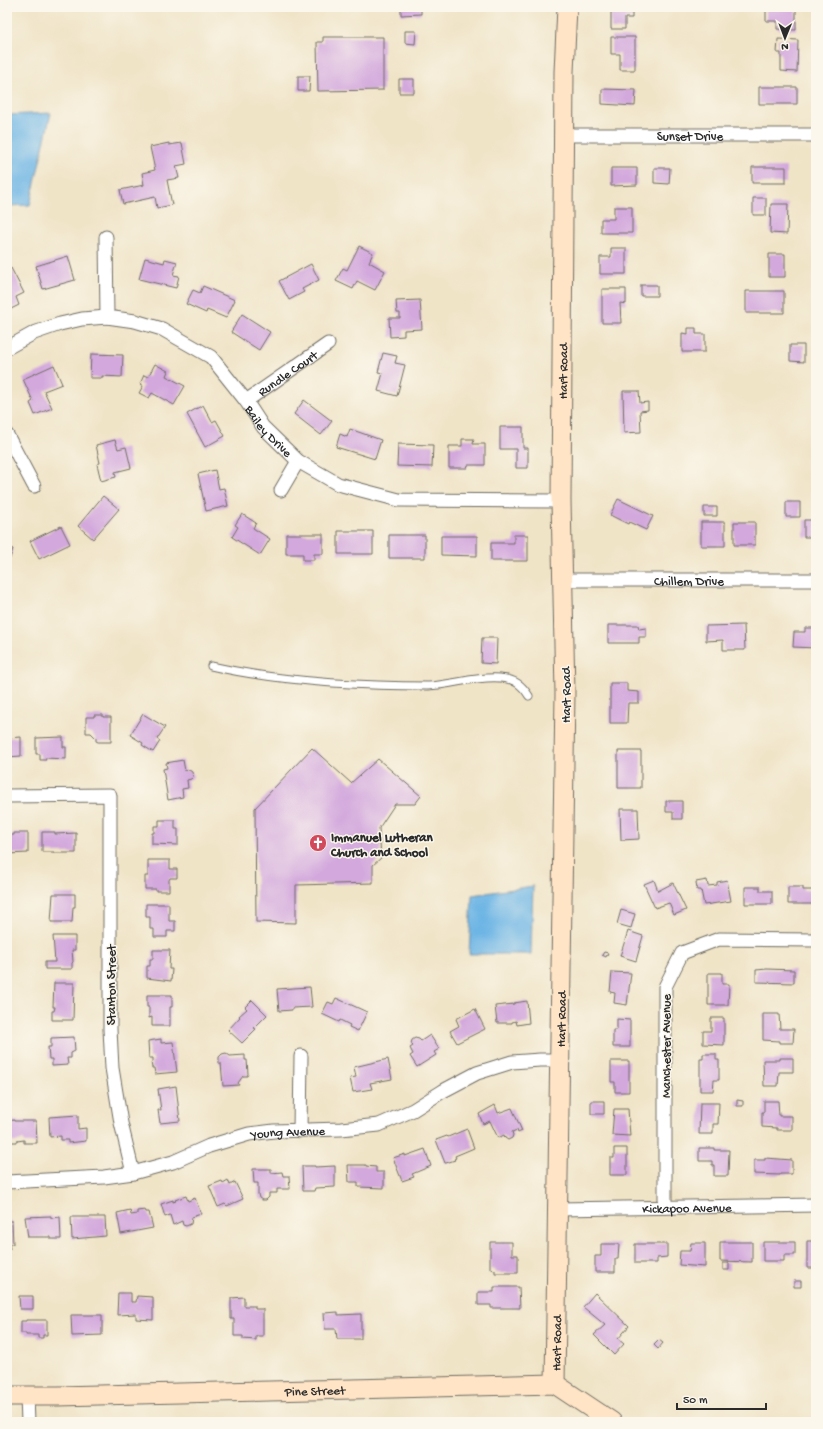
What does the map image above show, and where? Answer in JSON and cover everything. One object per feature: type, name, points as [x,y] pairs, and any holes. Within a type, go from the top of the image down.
[{"type":"street","name":"Hart Road","points":[[556,1384],[565,693],[561,501],[564,57],[567,7]]},
{"type":"street","name":"Sunset Drive","points":[[564,135],[816,135]]},
{"type":"street","points":[[106,237],[107,317]]},
{"type":"street","name":"Bailey Drive","points":[[7,348],[34,333],[60,324],[82,319],[107,317],[136,321],[162,330],[211,358],[246,401],[263,427],[298,460],[338,484],[399,500],[561,501]]},
{"type":"street","name":"Rundle Court","points":[[246,401],[328,344]]},
{"type":"street","points":[[7,435],[34,486]]},
{"type":"street","points":[[281,490],[298,460]]},
{"type":"street","name":"Chillem Drive","points":[[563,580],[816,580]]},
{"type":"street","name":"Stanton Street","points":[[7,796],[110,795],[110,1029],[112,1068],[121,1123],[133,1174]]},
{"type":"street","name":"Manchester Avenue","points":[[665,1207],[665,987],[682,953],[719,939],[816,940]]},
{"type":"street","points":[[300,1131],[301,1056]]},
{"type":"street","name":"Young Avenue","points":[[7,1182],[133,1174],[173,1162],[209,1146],[249,1134],[274,1130],[300,1131],[379,1125],[413,1110],[477,1073],[512,1062],[561,1060]]},
{"type":"street","name":"Kickapoo Avenue","points":[[558,1209],[816,1205]]},
{"type":"street","points":[[556,1384],[612,1422]]},
{"type":"street","name":"Pine Street","points":[[7,1396],[27,1397],[556,1384]]},
{"type":"street","points":[[27,1397],[28,1422]]},
{"type":"lane","points":[[211,666],[243,673],[331,683],[429,686],[501,678],[515,681],[522,686],[529,696]]},
{"type":"water","points":[[51,113],[30,205],[7,206],[7,115]]},
{"type":"water","points":[[533,886],[531,954],[469,954],[472,895]]},
{"type":"building","points":[[401,7],[421,7],[421,14],[401,15]]},
{"type":"building","points":[[611,7],[632,7],[632,18],[625,18],[625,29],[611,29]]},
{"type":"building","points":[[766,7],[796,7],[796,30],[777,29],[777,21],[766,21]]},
{"type":"building","points":[[405,31],[416,31],[415,44],[405,43]]},
{"type":"building","points":[[323,37],[383,37],[383,90],[318,91],[317,42],[323,42]]},
{"type":"building","points":[[611,37],[635,37],[635,70],[620,70],[620,54],[611,54]]},
{"type":"building","points":[[778,39],[798,40],[797,72],[781,71],[781,53],[777,53]]},
{"type":"building","points":[[298,76],[310,76],[309,91],[298,91]]},
{"type":"building","points":[[399,79],[414,79],[414,93],[399,93]]},
{"type":"building","points":[[759,87],[797,87],[797,104],[759,104]]},
{"type":"building","points":[[602,89],[636,90],[635,106],[602,104]]},
{"type":"building","points":[[169,143],[169,145],[182,143],[186,164],[176,166],[179,178],[167,180],[172,205],[157,208],[155,197],[123,204],[120,190],[144,185],[142,173],[155,170],[150,147]]},
{"type":"building","points":[[752,167],[786,167],[786,183],[752,183]]},
{"type":"building","points":[[611,168],[637,168],[637,185],[611,186]]},
{"type":"building","points":[[654,168],[670,168],[669,184],[654,183]]},
{"type":"building","points":[[753,198],[766,198],[766,215],[753,215]]},
{"type":"building","points":[[771,204],[788,204],[787,234],[770,233]]},
{"type":"building","points":[[614,207],[632,207],[632,233],[601,233],[601,219],[614,219]]},
{"type":"building","points":[[359,246],[373,253],[369,262],[385,271],[375,290],[357,281],[353,289],[336,281],[343,268],[347,270]]},
{"type":"building","points":[[611,248],[626,248],[626,274],[600,274],[600,257],[611,257]]},
{"type":"building","points":[[769,254],[785,254],[785,277],[769,277]]},
{"type":"building","points":[[68,256],[75,280],[43,289],[36,266]]},
{"type":"building","points":[[145,258],[164,263],[165,259],[177,262],[173,275],[179,276],[176,288],[139,279]]},
{"type":"building","points":[[311,264],[319,280],[302,289],[304,292],[289,300],[279,281]]},
{"type":"building","points":[[11,268],[24,293],[16,297],[19,305],[7,311],[7,270]]},
{"type":"building","points":[[641,285],[657,285],[657,296],[641,296]]},
{"type":"building","points":[[203,286],[235,300],[226,318],[207,310],[206,313],[186,304],[193,290],[200,293]]},
{"type":"building","points":[[602,289],[626,289],[626,304],[620,303],[621,323],[602,323]]},
{"type":"building","points":[[746,291],[784,291],[784,313],[746,313]]},
{"type":"building","points":[[420,300],[422,329],[404,330],[404,336],[390,337],[389,318],[400,318],[400,313],[397,313],[396,301]]},
{"type":"building","points":[[242,314],[270,332],[259,350],[231,332]]},
{"type":"building","points":[[688,328],[696,328],[696,334],[705,334],[705,352],[682,352],[682,333],[688,334]]},
{"type":"building","points":[[790,345],[804,345],[804,362],[790,361]]},
{"type":"building","points":[[383,353],[397,356],[395,363],[405,365],[397,396],[378,391],[383,373],[378,372]]},
{"type":"building","points":[[91,354],[123,355],[122,377],[102,376],[102,378],[90,378]]},
{"type":"building","points":[[155,364],[168,371],[166,376],[185,386],[174,405],[152,393],[149,398],[139,393],[143,386],[140,384],[144,375],[148,377]]},
{"type":"building","points":[[54,365],[62,384],[44,391],[52,408],[35,415],[30,403],[33,401],[23,379]]},
{"type":"building","points":[[623,391],[639,391],[640,403],[648,402],[648,410],[640,411],[641,432],[624,433]]},
{"type":"building","points":[[304,400],[332,421],[321,435],[294,414]]},
{"type":"building","points":[[203,405],[212,422],[216,420],[225,436],[205,447],[187,414]]},
{"type":"building","points":[[500,427],[523,427],[523,448],[528,448],[528,468],[516,468],[516,449],[500,449]]},
{"type":"building","points":[[350,429],[381,440],[375,459],[336,447],[340,434],[347,437]]},
{"type":"building","points":[[462,439],[474,439],[473,444],[485,444],[485,465],[468,465],[467,468],[449,468],[449,446],[462,446]]},
{"type":"building","points":[[115,440],[118,449],[126,447],[131,468],[115,472],[116,477],[101,481],[97,464],[100,463],[96,445]]},
{"type":"building","points":[[398,444],[433,445],[432,467],[397,466]]},
{"type":"building","points":[[215,470],[219,489],[224,488],[228,506],[206,511],[198,474]]},
{"type":"building","points":[[103,496],[119,509],[93,539],[78,526]]},
{"type":"building","points":[[618,499],[653,516],[646,530],[629,522],[628,524],[610,515]]},
{"type":"building","points":[[786,502],[800,502],[800,517],[786,517]]},
{"type":"building","points":[[704,507],[717,507],[717,516],[704,516]]},
{"type":"building","points":[[242,514],[256,523],[253,528],[270,539],[260,555],[232,537],[238,527],[235,525]]},
{"type":"building","points":[[804,520],[816,520],[816,537],[804,537]]},
{"type":"building","points":[[701,522],[725,522],[725,546],[701,546]]},
{"type":"building","points":[[734,522],[755,522],[755,545],[734,545]]},
{"type":"building","points":[[61,526],[70,544],[39,559],[30,541]]},
{"type":"building","points":[[338,531],[373,531],[373,554],[338,554]]},
{"type":"building","points":[[286,534],[323,534],[323,554],[314,554],[314,560],[303,560],[303,554],[286,554]]},
{"type":"building","points":[[389,535],[425,535],[425,558],[389,558]]},
{"type":"building","points":[[514,535],[528,535],[528,561],[491,561],[491,543],[514,543]]},
{"type":"building","points":[[441,536],[477,536],[477,556],[441,555]]},
{"type":"building","points":[[7,547],[13,549],[7,567]]},
{"type":"building","points":[[608,625],[638,625],[639,629],[646,628],[646,637],[639,637],[639,643],[608,643]]},
{"type":"building","points":[[744,625],[745,650],[723,650],[723,640],[706,641],[706,626]]},
{"type":"building","points":[[805,628],[816,628],[816,648],[793,647],[794,632],[805,632]]},
{"type":"building","points":[[482,638],[497,638],[496,664],[481,663]]},
{"type":"building","points":[[610,683],[627,683],[627,691],[639,692],[639,703],[628,703],[627,723],[610,723]]},
{"type":"building","points":[[143,714],[165,727],[157,739],[160,741],[153,752],[142,745],[143,743],[130,735]]},
{"type":"building","points":[[94,715],[111,717],[111,742],[98,742],[91,733],[86,733],[86,717],[94,717]]},
{"type":"building","points":[[21,737],[21,756],[7,757],[7,738]]},
{"type":"building","points":[[63,737],[63,747],[66,747],[66,759],[45,758],[46,760],[40,760],[40,754],[36,754],[36,738]]},
{"type":"building","name":"Immanuel Lutheran Church and School","points":[[312,748],[351,783],[378,759],[421,796],[415,804],[395,804],[379,828],[381,858],[373,865],[373,883],[296,885],[296,923],[256,922],[255,808]]},
{"type":"building","points":[[618,751],[641,751],[641,788],[618,788]]},
{"type":"building","points":[[183,760],[185,771],[189,770],[192,772],[193,777],[187,780],[188,788],[182,789],[183,797],[168,800],[163,769],[167,768],[166,763]]},
{"type":"building","points":[[666,801],[682,801],[682,819],[673,819],[673,812],[666,812]]},
{"type":"building","points":[[620,809],[638,809],[639,839],[621,840]]},
{"type":"building","points":[[159,820],[175,820],[175,829],[178,829],[178,845],[152,844],[152,833],[154,833],[154,826],[159,826]]},
{"type":"building","points":[[42,832],[55,832],[55,834],[76,833],[76,853],[42,852]]},
{"type":"building","points":[[14,833],[28,833],[28,853],[7,854],[7,835],[14,835]]},
{"type":"building","points":[[148,860],[170,860],[170,869],[177,869],[177,878],[170,878],[169,880],[169,891],[145,889],[145,876],[148,876]]},
{"type":"building","points":[[654,880],[658,891],[673,883],[686,910],[674,915],[669,903],[655,908],[644,884]]},
{"type":"building","points":[[707,880],[708,886],[717,885],[717,882],[727,880],[731,901],[704,905],[701,890],[697,890],[696,882]]},
{"type":"building","points":[[745,887],[760,887],[760,891],[772,891],[772,904],[745,904]]},
{"type":"building","points":[[788,887],[803,887],[803,890],[814,890],[815,904],[788,904]]},
{"type":"building","points":[[53,894],[75,894],[75,907],[73,907],[72,922],[51,922]]},
{"type":"building","points":[[146,904],[169,904],[169,921],[175,921],[175,931],[167,931],[167,937],[154,937],[154,929],[150,929],[150,917],[146,917]]},
{"type":"building","points":[[621,910],[635,914],[631,928],[617,924]]},
{"type":"building","points":[[628,931],[643,936],[636,961],[620,956]]},
{"type":"building","points":[[53,936],[75,936],[75,950],[72,950],[72,969],[45,969],[45,962],[55,962]]},
{"type":"building","points":[[153,950],[170,950],[169,969],[172,969],[171,981],[147,978],[147,966],[150,966],[150,959],[153,959]]},
{"type":"building","points":[[604,952],[608,953],[606,957],[602,955]]},
{"type":"building","points":[[756,970],[794,970],[794,983],[756,982]]},
{"type":"building","points":[[612,972],[631,973],[627,1005],[614,1003],[615,993],[610,992]]},
{"type":"building","points":[[708,973],[722,973],[722,984],[729,984],[728,1005],[708,1005]]},
{"type":"building","points":[[54,983],[74,983],[73,1020],[52,1020],[52,1011],[54,1011],[55,1007],[53,1007]]},
{"type":"building","points":[[310,987],[312,1007],[292,1008],[292,1010],[279,1011],[277,989]]},
{"type":"building","points":[[147,995],[172,995],[172,1007],[170,1007],[170,1026],[152,1026],[152,1017],[149,1018],[149,1007],[147,1007]]},
{"type":"building","points":[[336,998],[367,1012],[358,1031],[349,1027],[350,1025],[340,1020],[339,1022],[322,1014],[328,1002],[333,1004]]},
{"type":"building","points":[[252,1000],[267,1015],[242,1043],[228,1030],[240,1017],[239,1016],[247,1009],[245,1007]]},
{"type":"building","points":[[527,1001],[529,1023],[517,1025],[516,1021],[512,1023],[497,1023],[495,1006]]},
{"type":"building","points":[[475,1009],[485,1029],[457,1043],[450,1031],[459,1026],[456,1019]]},
{"type":"building","points":[[763,1014],[779,1014],[780,1029],[794,1029],[793,1043],[779,1043],[779,1041],[763,1040]]},
{"type":"building","points":[[711,1018],[724,1018],[724,1045],[703,1044],[703,1031],[711,1031]]},
{"type":"building","points":[[617,1019],[630,1020],[630,1047],[613,1047],[613,1030],[617,1030]]},
{"type":"building","points":[[430,1035],[439,1049],[434,1052],[436,1055],[417,1067],[410,1056],[413,1054],[410,1048],[413,1046],[411,1044],[412,1040],[415,1038],[421,1041]]},
{"type":"building","points":[[74,1037],[75,1051],[71,1053],[71,1058],[67,1058],[68,1065],[52,1066],[52,1059],[49,1059],[48,1047],[51,1047],[51,1038]]},
{"type":"building","points":[[161,1039],[161,1043],[173,1042],[177,1072],[155,1074],[154,1068],[152,1068],[151,1062],[153,1062],[153,1058],[149,1058],[148,1041]]},
{"type":"building","points":[[226,1053],[230,1056],[245,1055],[248,1074],[247,1076],[243,1076],[238,1083],[239,1085],[223,1086],[219,1057]]},
{"type":"building","points":[[703,1054],[716,1054],[716,1060],[719,1060],[719,1080],[714,1080],[713,1091],[700,1091],[700,1059],[703,1059]]},
{"type":"building","points":[[780,1058],[793,1058],[793,1072],[779,1072],[778,1086],[764,1086],[763,1060],[780,1060]]},
{"type":"building","points":[[388,1059],[392,1079],[370,1083],[372,1089],[353,1092],[350,1078],[356,1077],[354,1067]]},
{"type":"building","points":[[611,1061],[629,1061],[629,1092],[615,1092],[615,1082],[611,1082]]},
{"type":"building","points":[[176,1086],[180,1121],[160,1123],[158,1110],[161,1110],[158,1089]]},
{"type":"building","points":[[737,1100],[743,1101],[743,1106],[737,1106]]},
{"type":"building","points":[[591,1101],[604,1101],[604,1114],[591,1114]]},
{"type":"building","points":[[764,1101],[778,1101],[779,1116],[792,1116],[792,1130],[777,1130],[777,1128],[762,1127]]},
{"type":"building","points":[[700,1103],[719,1103],[718,1124],[713,1124],[713,1134],[699,1134]]},
{"type":"building","points":[[495,1105],[498,1113],[512,1108],[522,1131],[518,1133],[517,1130],[512,1132],[512,1138],[508,1140],[504,1135],[498,1138],[490,1121],[483,1124],[479,1114]]},
{"type":"building","points":[[614,1109],[628,1109],[630,1136],[612,1135]]},
{"type":"building","points":[[78,1115],[78,1129],[86,1128],[86,1141],[68,1143],[68,1140],[61,1140],[61,1136],[50,1137],[49,1117]]},
{"type":"building","points":[[7,1121],[36,1121],[37,1143],[24,1143],[24,1140],[7,1142]]},
{"type":"building","points":[[467,1129],[474,1148],[455,1156],[455,1160],[445,1163],[436,1140]]},
{"type":"building","points":[[614,1148],[627,1148],[627,1175],[610,1175],[610,1158],[614,1158]]},
{"type":"building","points":[[699,1148],[729,1150],[728,1176],[714,1176],[714,1165],[712,1165],[712,1161],[699,1161]]},
{"type":"building","points":[[425,1149],[431,1166],[412,1174],[414,1177],[402,1181],[393,1158],[405,1154],[405,1156]]},
{"type":"building","points":[[765,1158],[792,1160],[792,1174],[754,1174],[754,1160],[765,1160]]},
{"type":"building","points":[[348,1165],[366,1165],[376,1167],[376,1172],[384,1172],[384,1188],[358,1187],[358,1182],[349,1182]]},
{"type":"building","points":[[302,1166],[335,1166],[335,1187],[315,1188],[314,1191],[303,1191]]},
{"type":"building","points":[[253,1169],[271,1169],[271,1173],[282,1172],[283,1176],[289,1176],[290,1189],[277,1189],[277,1193],[269,1193],[269,1197],[266,1200],[262,1200],[259,1198],[258,1194],[258,1183],[254,1183]]},
{"type":"building","points":[[228,1180],[230,1185],[235,1182],[243,1199],[227,1206],[225,1204],[218,1207],[209,1186],[222,1181],[223,1183]]},
{"type":"building","points":[[186,1196],[188,1201],[195,1198],[201,1214],[192,1217],[191,1224],[186,1226],[183,1225],[182,1221],[173,1225],[170,1215],[165,1217],[161,1204],[173,1200],[173,1202]]},
{"type":"building","points":[[130,1210],[131,1215],[137,1214],[137,1211],[145,1210],[146,1212],[149,1212],[153,1228],[121,1234],[117,1213]]},
{"type":"building","points":[[51,1216],[51,1218],[60,1217],[61,1239],[51,1239],[51,1237],[28,1237],[25,1217]]},
{"type":"building","points":[[71,1217],[105,1217],[106,1236],[72,1239]]},
{"type":"building","points":[[7,1221],[12,1221],[13,1244],[9,1244],[10,1249],[7,1249]]},
{"type":"building","points":[[807,1241],[816,1241],[816,1268],[807,1268]]},
{"type":"building","points":[[490,1242],[512,1242],[512,1255],[518,1255],[518,1273],[495,1273],[495,1270],[490,1269]]},
{"type":"building","points":[[720,1242],[752,1242],[752,1262],[720,1261]]},
{"type":"building","points":[[763,1242],[795,1242],[795,1255],[784,1255],[784,1261],[763,1261]]},
{"type":"building","points":[[691,1243],[705,1243],[705,1267],[679,1265],[680,1251],[690,1251]]},
{"type":"building","points":[[601,1244],[619,1244],[618,1259],[615,1259],[615,1272],[595,1272],[595,1256],[601,1256]]},
{"type":"building","points":[[635,1244],[667,1244],[667,1257],[657,1258],[657,1263],[635,1263]]},
{"type":"building","points":[[723,1263],[729,1263],[729,1270],[723,1270]]},
{"type":"building","points":[[794,1281],[801,1281],[801,1287],[794,1287]]},
{"type":"building","points":[[494,1287],[519,1287],[520,1308],[491,1308],[491,1305],[478,1305],[478,1292],[494,1292]]},
{"type":"building","points":[[118,1293],[131,1293],[131,1302],[136,1302],[137,1296],[153,1297],[153,1320],[136,1319],[136,1314],[117,1315]]},
{"type":"building","points":[[595,1293],[629,1326],[618,1339],[624,1344],[614,1355],[594,1335],[605,1325],[583,1307]]},
{"type":"building","points":[[19,1296],[33,1296],[33,1309],[20,1309]]},
{"type":"building","points":[[244,1297],[244,1306],[255,1306],[255,1309],[263,1309],[263,1336],[256,1336],[256,1340],[243,1339],[243,1336],[234,1336],[234,1319],[231,1319],[231,1298]]},
{"type":"building","points":[[338,1312],[338,1315],[361,1314],[361,1339],[337,1339],[336,1329],[325,1329],[324,1313]]},
{"type":"building","points":[[71,1315],[102,1315],[102,1335],[72,1336]]},
{"type":"building","points":[[47,1320],[47,1335],[43,1335],[43,1338],[38,1338],[38,1335],[26,1335],[26,1333],[21,1333],[21,1321]]},
{"type":"building","points":[[659,1340],[663,1343],[658,1349],[654,1345]]},
{"type":"place","name":"Immanuel Lutheran Church and School","points":[[318,843]]}]
